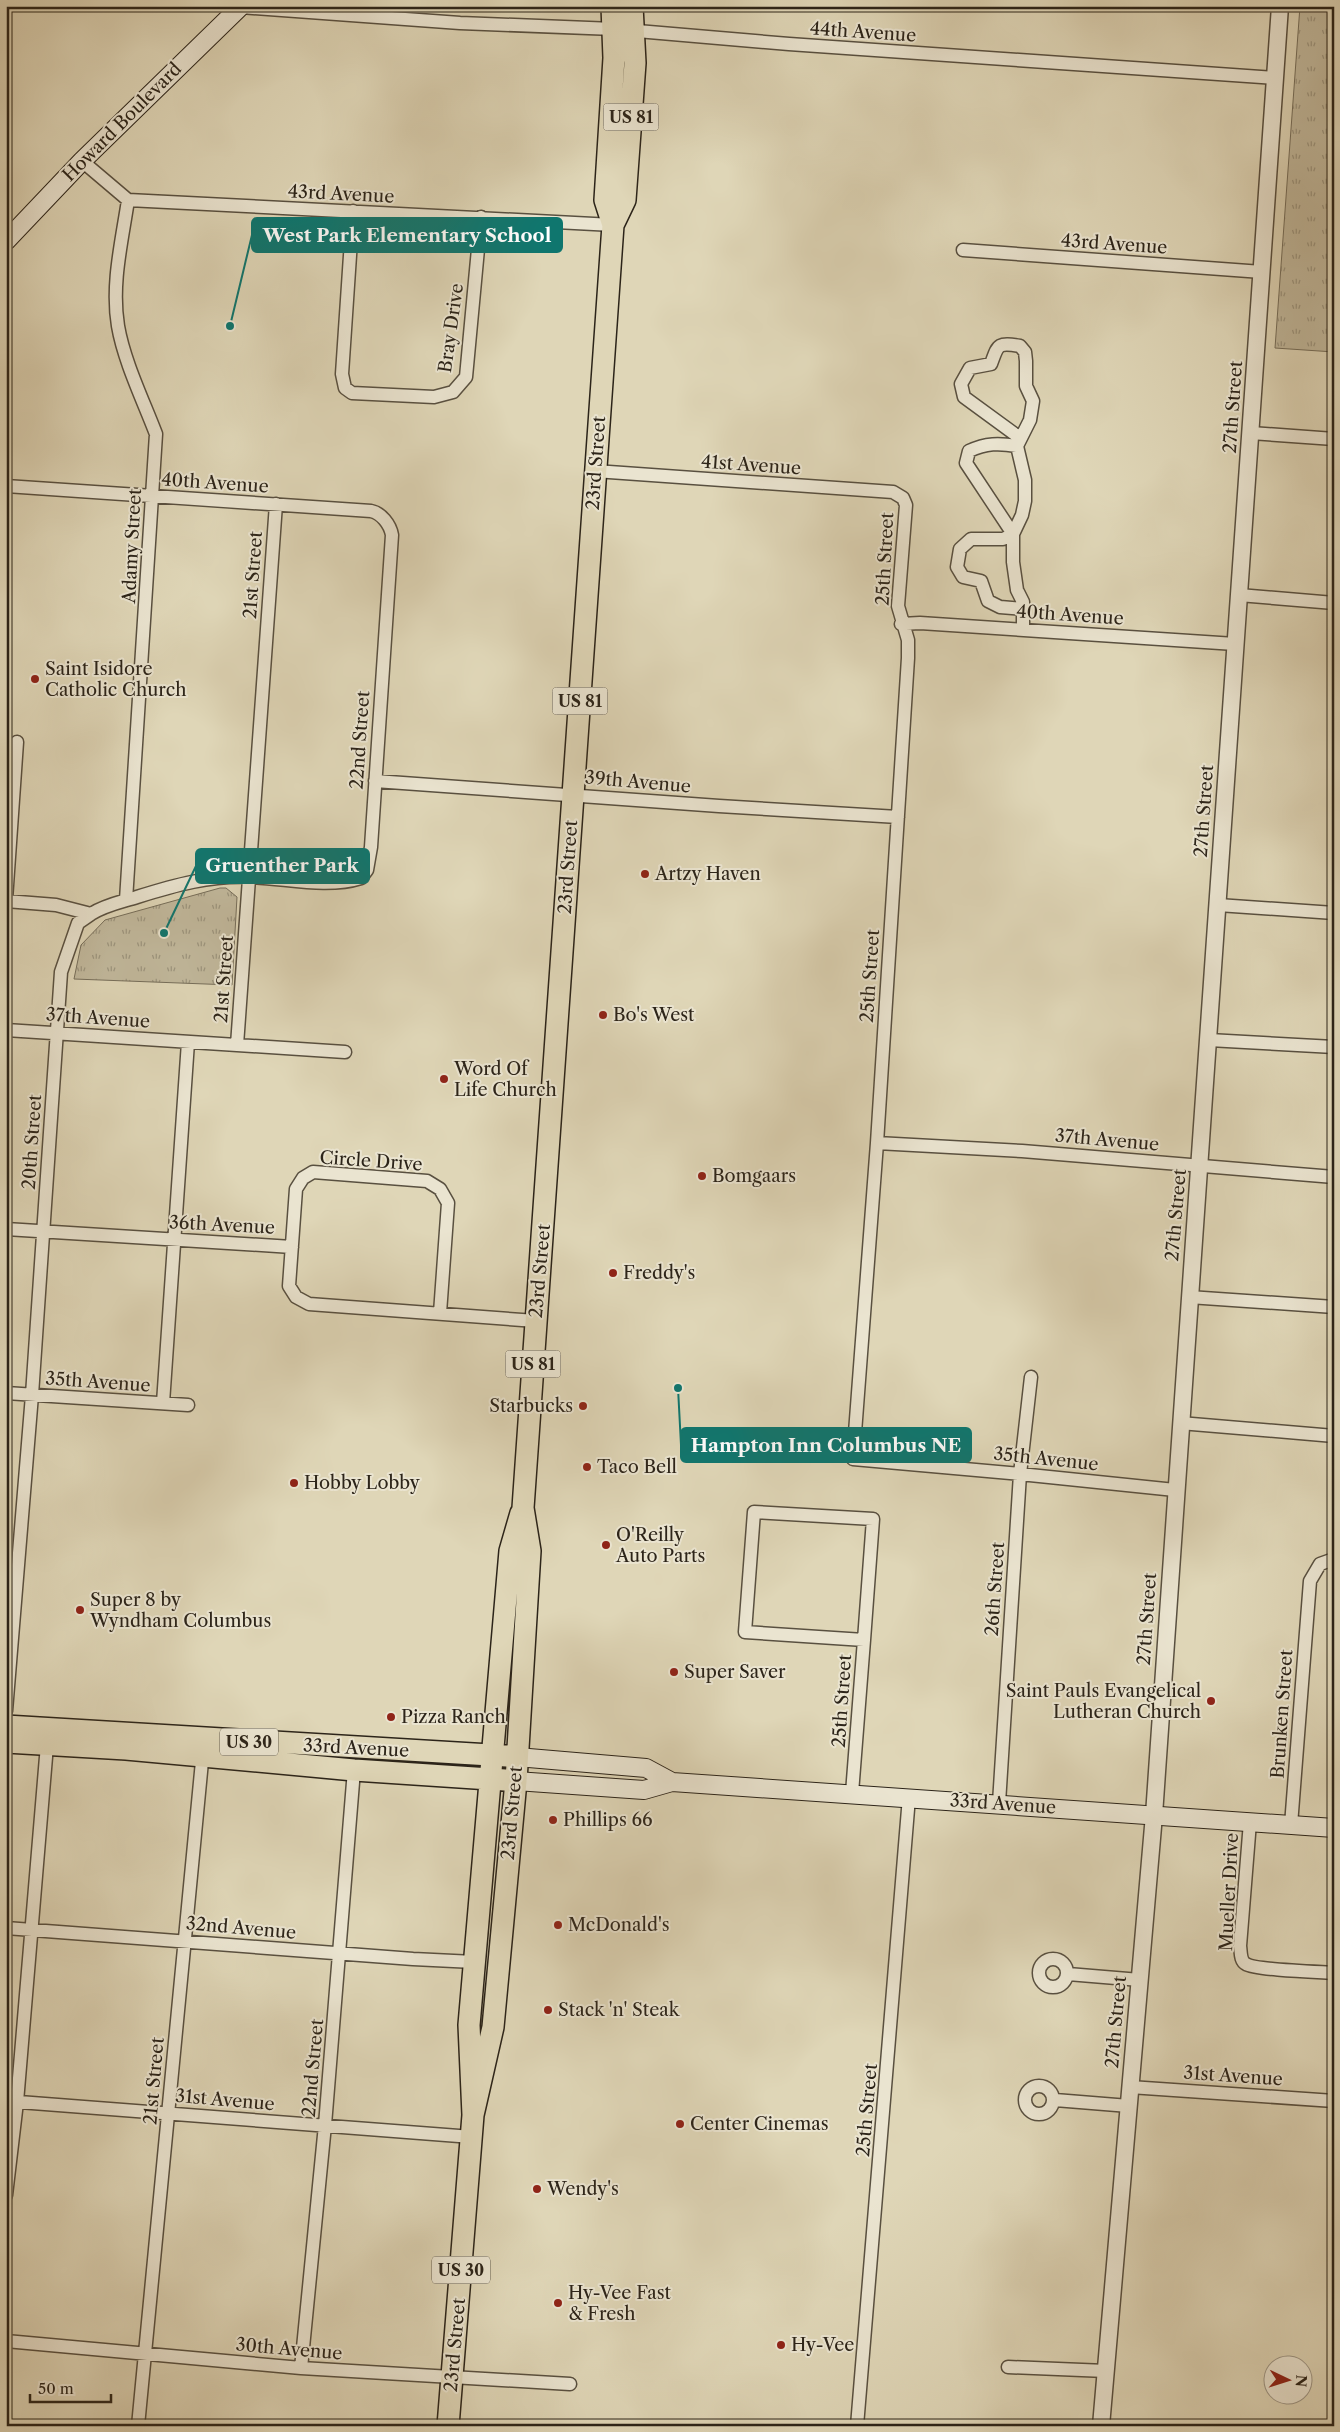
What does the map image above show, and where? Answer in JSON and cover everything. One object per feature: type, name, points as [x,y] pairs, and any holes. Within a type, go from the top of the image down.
[{"type":"highway","name":"23rd Street","points":[[612,6],[624,30]]},
{"type":"highway","name":"23rd Street","points":[[448,2426],[472,2137],[473,2115],[468,2024],[510,1551],[523,1508],[613,225],[605,200],[614,58],[632,6]]},
{"type":"highway","name":"23rd Street","points":[[473,2115],[493,2027],[516,1781],[530,1552],[523,1508]]},
{"type":"highway","name":"33rd Avenue","points":[[6,1726],[203,1748],[354,1770],[516,1781]]},
{"type":"highway","name":"33rd Avenue","points":[[6,1742],[48,1746],[203,1748],[517,1757]]},
{"type":"main road","name":"Howard Boulevard","points":[[6,241],[82,161],[240,7]]},
{"type":"main road","name":"33rd Avenue","points":[[517,1757],[646,1768],[672,1782]]},
{"type":"main road","name":"33rd Avenue","points":[[516,1781],[644,1790],[672,1782],[998,1803],[1334,1828]]},
{"type":"street","name":"27th Street","points":[[1101,2426],[1154,1815],[1175,1490],[1209,1040],[1280,6]]},
{"type":"street","name":"44th Avenue","points":[[240,7],[460,23],[624,30],[788,44],[1275,78]]},
{"type":"street","points":[[82,161],[128,200]]},
{"type":"street","name":"43rd Avenue","points":[[128,200],[613,225]]},
{"type":"street","name":"Adamy Street","points":[[126,900],[156,434],[134,378],[118,326],[116,276],[128,200]]},
{"type":"street","name":"Bray Drive","points":[[353,211],[342,374],[345,388],[352,393],[434,397],[453,392],[466,377],[481,217]]},
{"type":"street","name":"43rd Avenue","points":[[963,250],[1262,272]]},
{"type":"street","points":[[1018,442],[971,404],[961,391],[961,384],[970,368],[991,364],[994,350],[1007,344],[1020,346],[1025,352],[1026,386],[1033,401],[1030,420],[1018,442],[1025,480],[1025,501],[1022,515],[1013,534],[1013,574],[1023,609],[1023,629]]},
{"type":"street","points":[[1251,433],[1334,439]]},
{"type":"street","points":[[1013,534],[966,463],[969,452],[982,445],[1018,442]]},
{"type":"street","name":"41st Avenue","points":[[595,471],[893,492],[903,498]]},
{"type":"street","name":"40th Avenue","points":[[6,486],[376,512],[391,529],[391,552]]},
{"type":"street","name":"25th Street","points":[[853,1459],[877,1142],[908,658],[908,640],[901,624],[898,606],[906,505],[903,498]]},
{"type":"street","name":"21st Street","points":[[188,1042],[237,1045],[276,504]]},
{"type":"street","points":[[1013,534],[1003,539],[971,540],[960,549],[957,568],[963,577],[982,581],[988,601],[1000,607],[1023,609]]},
{"type":"street","name":"22nd Street","points":[[91,914],[101,908],[178,884],[213,877],[250,876],[335,883],[361,878],[367,870],[391,552]]},
{"type":"street","points":[[1239,595],[1334,603]]},
{"type":"street","name":"40th Avenue","points":[[901,624],[920,622],[1236,644]]},
{"type":"street","points":[[17,742],[6,901],[56,905],[91,914]]},
{"type":"street","name":"39th Avenue","points":[[375,781],[898,817]]},
{"type":"street","points":[[1218,906],[1334,913]]},
{"type":"street","name":"20th Street","points":[[6,1711],[12,1558],[32,1395],[61,972],[78,923],[91,914]]},
{"type":"street","name":"37th Avenue","points":[[6,1030],[188,1042]]},
{"type":"street","points":[[1209,1040],[1334,1047]]},
{"type":"street","points":[[163,1403],[188,1042]]},
{"type":"street","points":[[237,1045],[345,1052]]},
{"type":"street","name":"37th Avenue","points":[[877,1142],[1022,1150],[1334,1177]]},
{"type":"street","name":"Circle Drive","points":[[292,1247],[296,1189],[303,1178],[313,1172],[427,1181],[440,1189],[448,1203],[440,1313]]},
{"type":"street","name":"36th Avenue","points":[[6,1229],[292,1247],[289,1286],[296,1298],[309,1304],[536,1321]]},
{"type":"street","points":[[1189,1297],[1334,1307]]},
{"type":"street","name":"26th Street","points":[[998,1803],[1020,1474],[1031,1377]]},
{"type":"street","name":"35th Avenue","points":[[6,1393],[188,1405]]},
{"type":"street","points":[[1180,1423],[1334,1436]]},
{"type":"street","name":"35th Avenue","points":[[853,1459],[1175,1490]]},
{"type":"street","name":"25th Street","points":[[852,1793],[864,1640],[873,1519],[754,1512],[745,1632],[864,1640]]},
{"type":"street","name":"Brunken Street","points":[[1292,1825],[1310,1581],[1320,1564],[1334,1559]]},
{"type":"street","points":[[6,2196],[12,2102],[33,1929],[48,1746]]},
{"type":"street","name":"21st Street","points":[[138,2426],[203,1748]]},
{"type":"street","name":"22nd Street","points":[[301,2368],[326,2125],[354,1770]]},
{"type":"street","name":"25th Street","points":[[857,2426],[909,1797]]},
{"type":"street","name":"Mueller Drive","points":[[1250,1822],[1240,1946],[1242,1960],[1246,1965],[1334,1973]]},
{"type":"street","name":"32nd Avenue","points":[[6,1928],[474,1962]]},
{"type":"street","points":[[1068,1974],[1140,1980]]},
{"type":"street","name":"31st Avenue","points":[[1130,2087],[1334,2101]]},
{"type":"street","points":[[1054,2100],[1129,2106]]},
{"type":"street","name":"31st Avenue","points":[[12,2102],[472,2137]]},
{"type":"street","name":"30th Avenue","points":[[6,2341],[301,2368],[570,2384]]},
{"type":"street","points":[[1008,2367],[1106,2371]]},
{"type":"green space","points":[[1300,6],[1334,6],[1334,352],[1275,348]]},
{"type":"green space","points":[[220,888],[226,888],[237,897],[232,985],[74,979],[81,945],[105,920]]},
{"type":"place","name":"West Park Elementary School","points":[[230,326]]},
{"type":"place","name":"Saint Isidore Catholic Church","points":[[35,679]]},
{"type":"place","name":"Artzy Haven","points":[[645,874]]},
{"type":"place","name":"Gruenther Park","points":[[164,933]]},
{"type":"place","name":"Bo's West","points":[[603,1015]]},
{"type":"place","name":"Word Of Life Church","points":[[444,1079]]},
{"type":"place","name":"Bomgaars","points":[[702,1176]]},
{"type":"place","name":"Freddy's","points":[[613,1273]]},
{"type":"place","name":"Hampton Inn Columbus NE","points":[[678,1388]]},
{"type":"place","name":"Starbucks","points":[[583,1406]]},
{"type":"place","name":"Taco Bell","points":[[587,1467]]},
{"type":"place","name":"Hobby Lobby","points":[[294,1483]]},
{"type":"place","name":"O'Reilly Auto Parts","points":[[606,1545]]},
{"type":"place","name":"Super 8 by Wyndham Columbus","points":[[80,1610]]},
{"type":"place","name":"Super Saver","points":[[674,1672]]},
{"type":"place","name":"Saint Pauls Evangelical Lutheran Church","points":[[1211,1701]]},
{"type":"place","name":"Pizza Ranch","points":[[391,1717]]},
{"type":"place","name":"Phillips 66","points":[[553,1820]]},
{"type":"place","name":"McDonald's","points":[[558,1925]]},
{"type":"place","name":"Stack 'n' Steak","points":[[548,2010]]},
{"type":"place","name":"Center Cinemas","points":[[680,2124]]},
{"type":"place","name":"Wendy's","points":[[537,2189]]},
{"type":"place","name":"Hy-Vee Fast & Fresh","points":[[558,2303]]},
{"type":"place","name":"Hy-Vee","points":[[781,2345]]}]
